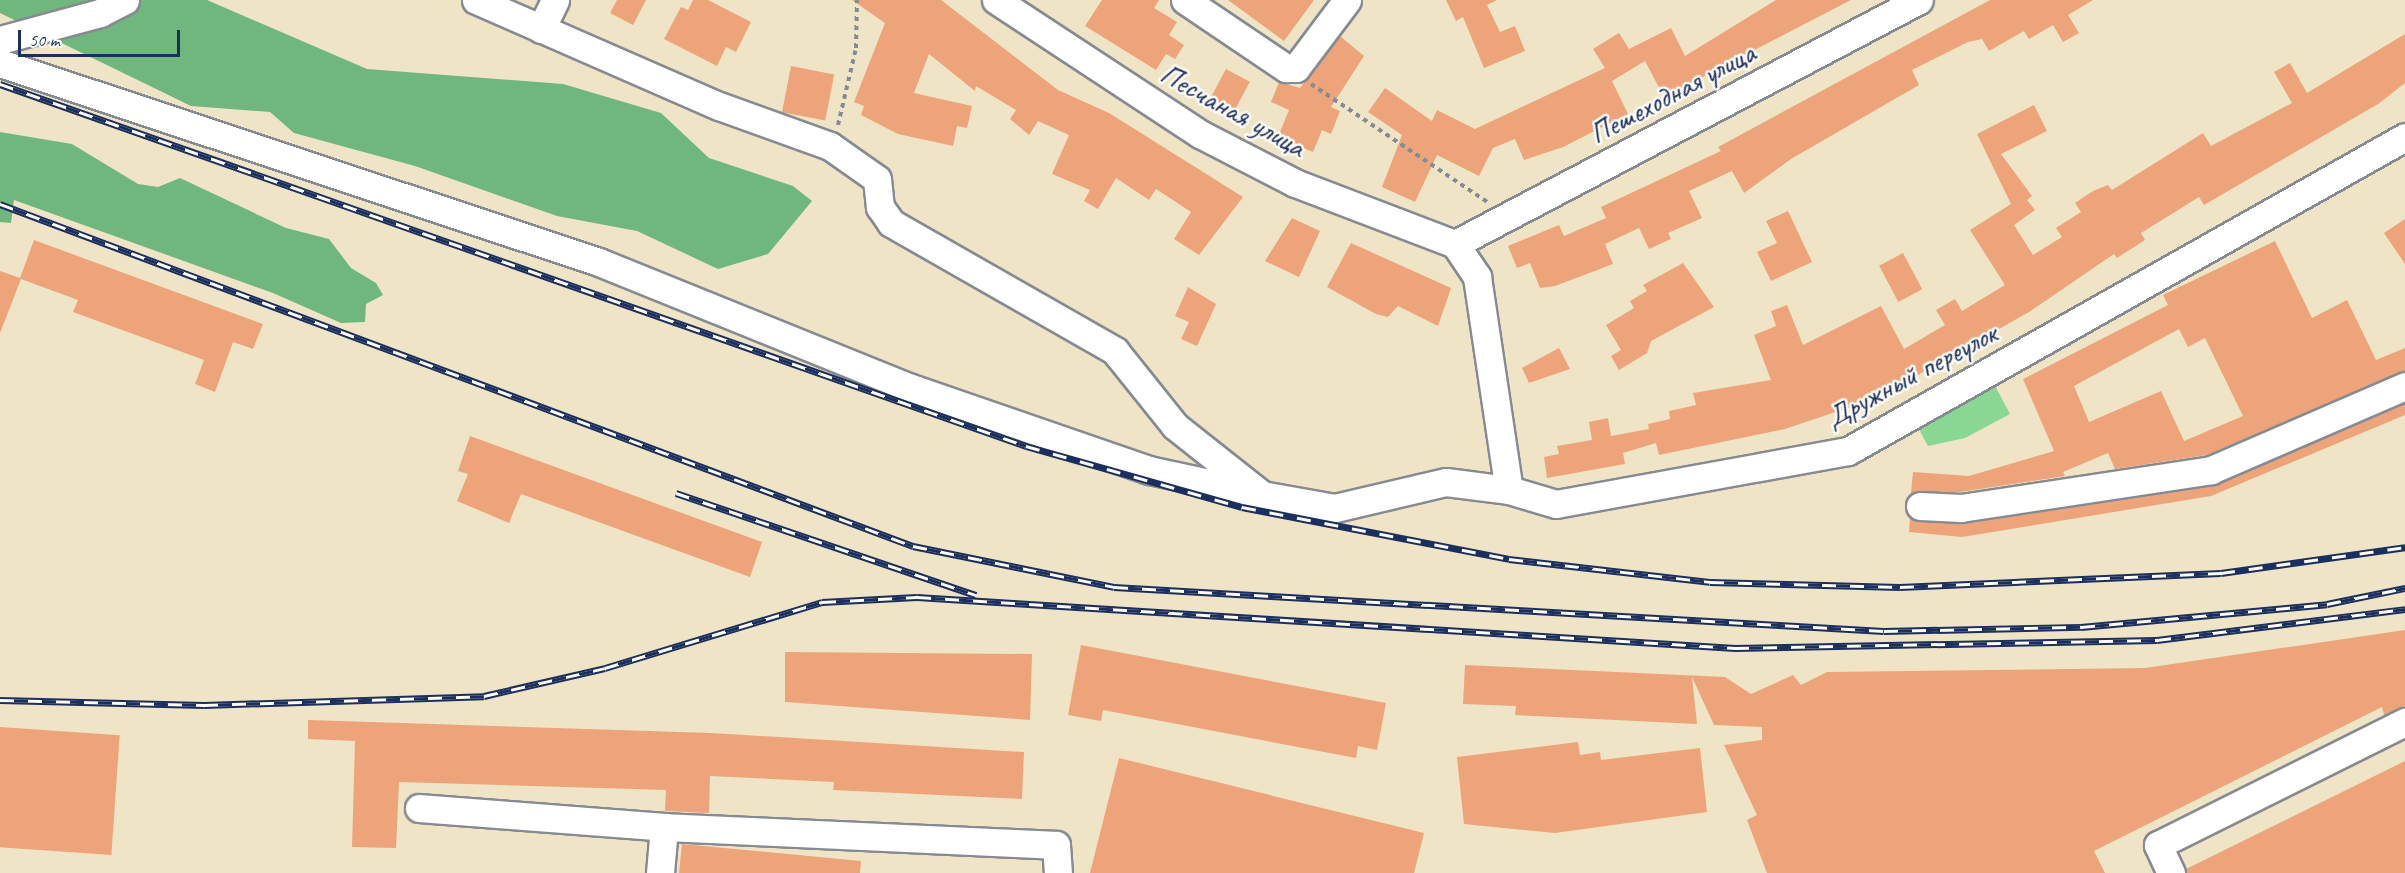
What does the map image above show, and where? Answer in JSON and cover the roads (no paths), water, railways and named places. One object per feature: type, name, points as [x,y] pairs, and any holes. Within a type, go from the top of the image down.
[{"type":"street","points":[[0,40],[100,13],[125,0]]},
{"type":"street","points":[[476,0],[719,106],[830,146],[877,179],[880,207],[891,223],[1115,351],[1175,426],[1262,495]]},
{"type":"street","points":[[541,29],[555,0]]},
{"type":"street","name":"Песчаная улица","points":[[996,0],[1200,134],[1294,183],[1455,244]]},
{"type":"street","points":[[1185,0],[1286,68],[1296,68],[1347,0]]},
{"type":"street","name":"Пешеходная улица","points":[[1455,244],[1919,0]]},
{"type":"street","name":"Дружный переулок","points":[[0,63],[599,262],[911,388],[1115,458],[1262,495],[1335,508],[1446,482],[1509,490],[1556,504],[1848,452],[2405,137]]},
{"type":"street","points":[[1455,244],[1478,277],[1509,490]]},
{"type":"street","points":[[1920,506],[1961,508],[2211,470],[2405,386]]},
{"type":"street","points":[[2171,873],[2158,846],[2405,722]]},
{"type":"street","points":[[419,808],[664,827],[1056,845],[1058,873]]},
{"type":"street","points":[[660,873],[664,827]]},
{"type":"railway","points":[[0,84],[1026,446],[1242,507],[1509,559],[1710,582],[1900,587],[2221,573],[2405,547]]},
{"type":"railway","points":[[0,204],[913,546],[1114,587],[1884,631],[2081,627],[2327,604],[2405,588]]},
{"type":"railway","points":[[676,493],[976,595]]},
{"type":"railway","points":[[0,700],[204,705],[484,696],[605,668],[822,602],[917,597],[1735,648],[2157,640],[2405,609]]}]
